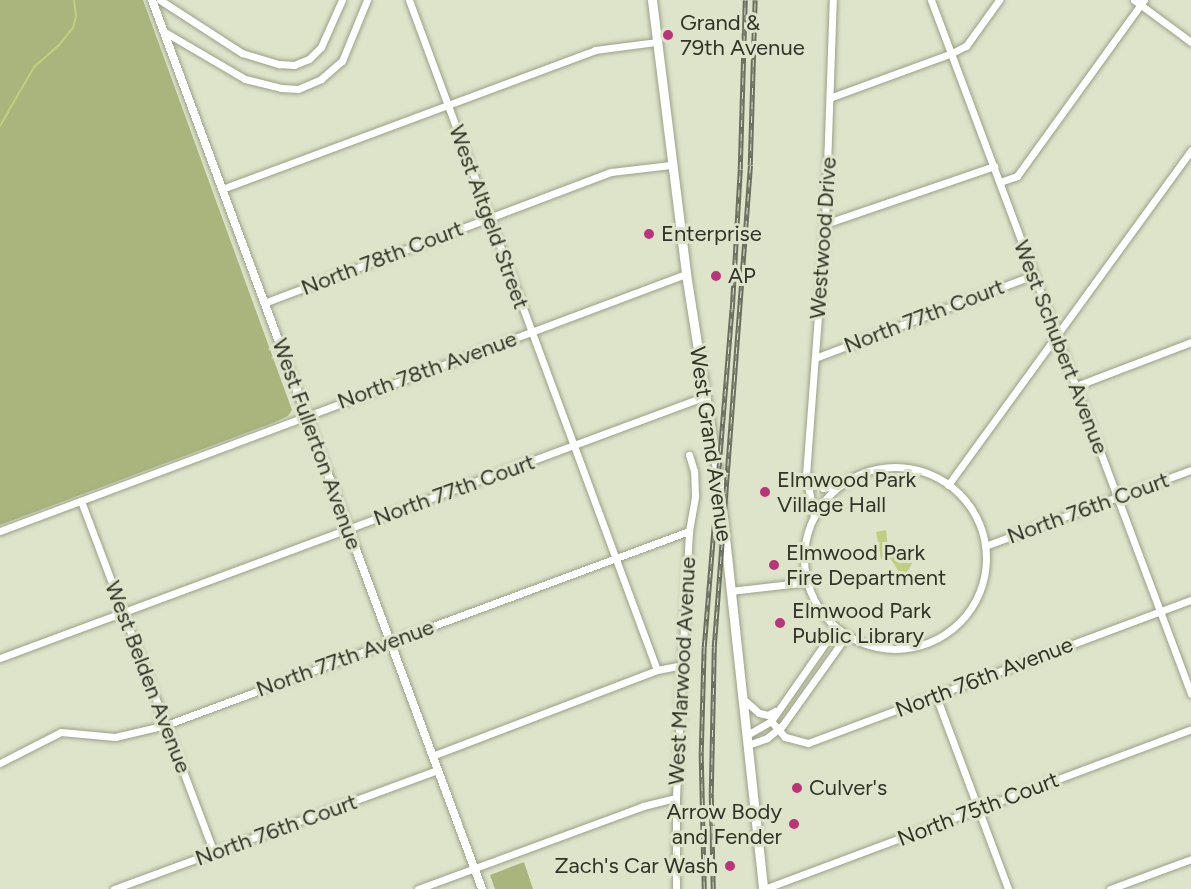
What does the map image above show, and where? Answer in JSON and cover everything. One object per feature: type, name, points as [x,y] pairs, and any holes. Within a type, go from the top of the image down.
[{"type":"main road","name":"West Grand Avenue","points":[[652,0],[686,274],[719,482],[764,889]]},
{"type":"street","name":"West Fullerton Avenue","points":[[152,0],[482,889]]},
{"type":"street","points":[[160,0],[242,53],[279,64],[294,65],[309,59],[321,47],[342,0]]},
{"type":"street","points":[[163,31],[244,79],[280,88],[298,89],[321,79],[342,61],[367,0]]},
{"type":"street","name":"West Altgeld Street","points":[[409,0],[657,670]]},
{"type":"street","name":"Westwood Drive","points":[[814,517],[806,475],[825,224],[833,0]]},
{"type":"street","name":"West Schubert Avenue","points":[[931,0],[1191,694]]},
{"type":"street","points":[[831,97],[966,46],[999,0]]},
{"type":"street","points":[[1000,182],[1017,176],[1140,2],[1191,42]]},
{"type":"street","points":[[222,189],[595,50],[657,42]]},
{"type":"street","points":[[948,485],[1191,150]]},
{"type":"street","name":"North 78th Court","points":[[264,303],[611,172],[671,165]]},
{"type":"street","points":[[825,224],[994,166]]},
{"type":"street","name":"North 78th Avenue","points":[[0,531],[686,274]]},
{"type":"street","name":"North 77th Court","points":[[815,358],[1033,275]]},
{"type":"street","points":[[1076,386],[1191,342]]},
{"type":"street","name":"North 77th Court","points":[[0,658],[706,396]]},
{"type":"street","name":"West Marwood Avenue","points":[[676,889],[676,798],[682,665],[689,531],[695,496],[694,471],[689,455]]},
{"type":"street","points":[[806,475],[823,488],[836,486],[866,472],[898,467],[921,471],[948,485],[971,510],[985,546],[984,572],[977,597],[962,619],[944,634],[918,646],[896,649],[875,647],[838,629],[817,605],[808,582],[805,548],[814,517],[836,486]]},
{"type":"street","name":"North 76th Court","points":[[985,546],[1191,470]]},
{"type":"street","name":"West Belden Avenue","points":[[81,501],[214,853]]},
{"type":"street","name":"North 77th Avenue","points":[[0,763],[61,732],[115,737],[166,725],[689,531]]},
{"type":"street","points":[[730,591],[808,582]]},
{"type":"street","name":"North 76th Avenue","points":[[777,731],[794,741],[808,743],[1191,600]]},
{"type":"street","points":[[747,740],[771,721],[828,639],[838,629]]},
{"type":"street","points":[[747,740],[767,738],[777,731],[847,635]]},
{"type":"street","points":[[432,756],[657,670],[682,665]]},
{"type":"street","points":[[936,696],[1008,889]]},
{"type":"street","points":[[743,699],[762,715],[778,710]]},
{"type":"street","points":[[771,721],[777,731]]},
{"type":"street","name":"North 75th Court","points":[[764,889],[1191,729]]},
{"type":"street","name":"North 76th Court","points":[[114,889],[438,770]]},
{"type":"street","points":[[418,889],[649,804],[676,798]]},
{"type":"street","points":[[1110,889],[1191,859]]},
{"type":"shaded area","points":[[0,0],[143,0],[292,410],[288,416],[273,423],[0,525]]},
{"type":"shaded area","points":[[886,530],[888,547],[897,553],[915,557],[908,571],[901,575],[890,558],[881,559],[876,532]]},
{"type":"shaded area","points":[[524,862],[533,889],[495,889],[490,875]]},
{"type":"waterway","points":[[0,126],[34,67],[59,45],[73,28],[76,16],[74,0]]},
{"type":"railway","points":[[704,889],[701,752],[704,647],[732,309],[740,169],[745,0]]},
{"type":"railway","points":[[713,889],[711,793],[714,647],[750,165],[755,0]]},
{"type":"place","name":"Grand & 79th Avenue","points":[[668,35]]},
{"type":"place","name":"Enterprise","points":[[649,234]]},
{"type":"place","name":"AP","points":[[716,276]]},
{"type":"place","name":"Elmwood Park Village Hall","points":[[765,492]]},
{"type":"place","name":"Elmwood Park Fire Department","points":[[774,565]]},
{"type":"place","name":"Elmwood Park Public Library","points":[[780,623]]},
{"type":"place","name":"Culver's","points":[[797,788]]},
{"type":"place","name":"Arrow Body and Fender","points":[[794,824]]},
{"type":"place","name":"Zach's Car Wash","points":[[730,866]]}]
